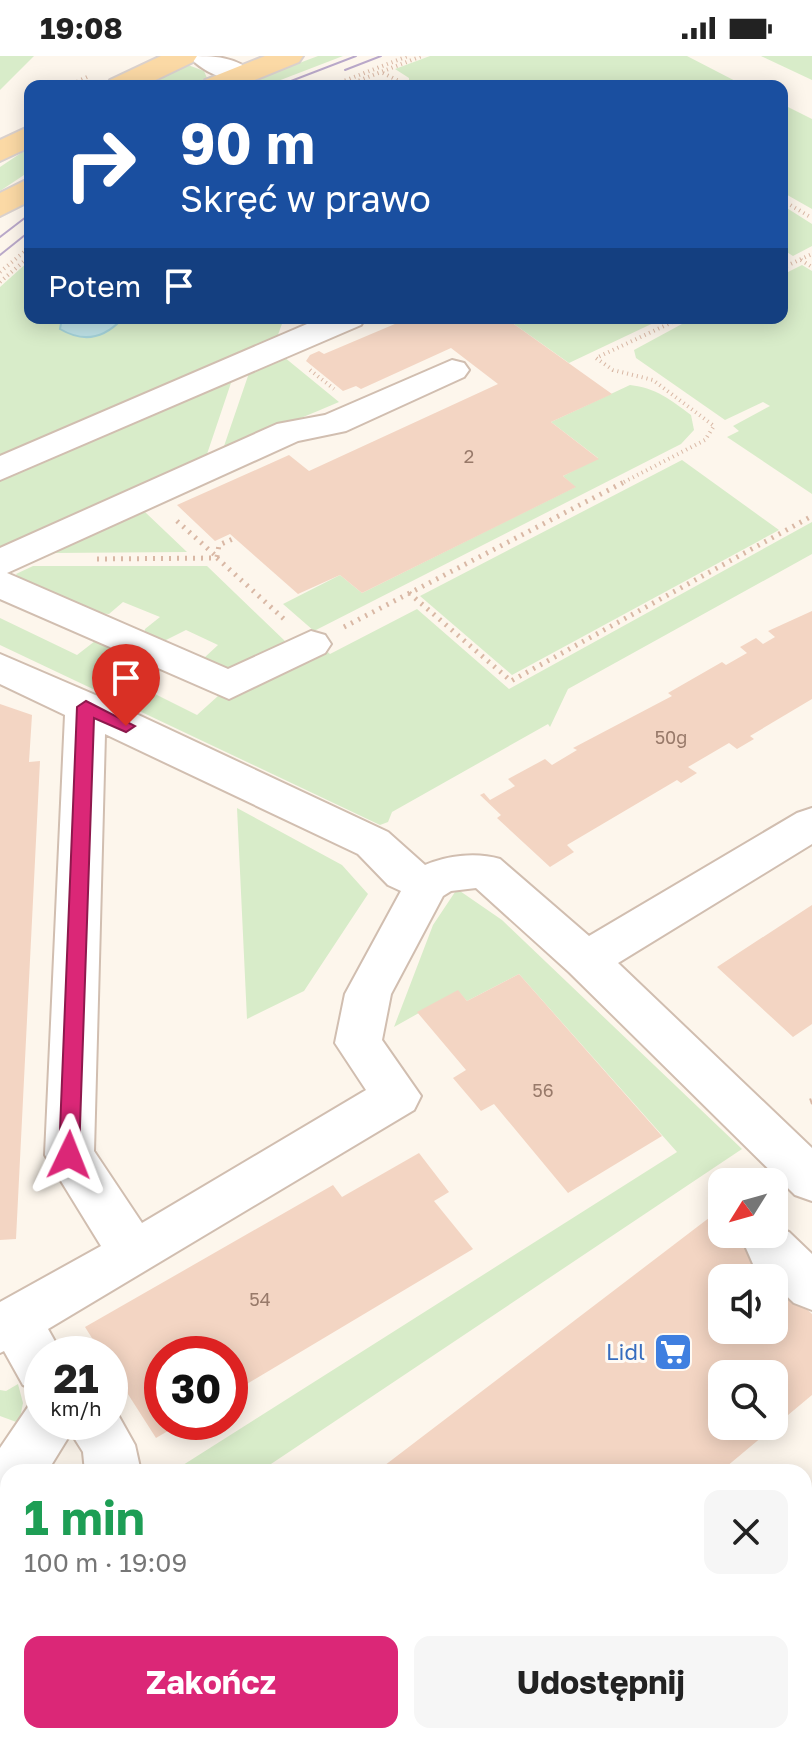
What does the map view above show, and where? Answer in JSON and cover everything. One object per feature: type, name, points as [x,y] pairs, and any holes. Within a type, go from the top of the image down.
[{"type":"main road","points":[[133,80],[183,56]]},
{"type":"main road","points":[[227,80],[289,56]]},
{"type":"main road","points":[[0,152],[24,138]]},
{"type":"main road","points":[[0,207],[24,191]]},
{"type":"street","points":[[203,56],[227,80]]},
{"type":"street","points":[[0,469],[335,324]]},
{"type":"street","points":[[0,563],[289,432],[334,424],[452,370]]},
{"type":"street","points":[[0,584],[229,685],[311,644]]},
{"type":"street","points":[[0,668],[373,843],[403,873],[427,884]]},
{"type":"street","points":[[86,707],[69,1155],[134,1254]]},
{"type":"street","points":[[585,959],[629,936],[812,824]]},
{"type":"street","points":[[24,1345],[8,1325],[134,1254],[397,1096],[358,1043],[368,994],[427,884],[443,875],[485,871],[585,959],[812,1180]]},
{"type":"street","points":[[771,1248],[812,1287]]},
{"type":"street","points":[[21,1464],[37,1440]]},
{"type":"street","points":[[106,1440],[112,1464]]},
{"type":"path","points":[[346,80],[408,56]]},
{"type":"path","points":[[360,80],[422,56]]},
{"type":"path","points":[[380,72],[397,80]]},
{"type":"path","points":[[788,204],[812,218]]},
{"type":"path","points":[[0,272],[24,252]]},
{"type":"path","points":[[788,265],[812,254]]},
{"type":"path","points":[[800,260],[812,267]]},
{"type":"path","points":[[0,282],[24,261]]},
{"type":"path","points":[[149,496],[311,644],[705,440],[714,426],[653,380],[613,370],[596,358],[668,324]]},
{"type":"path","points":[[281,347],[361,411]]},
{"type":"path","points":[[409,593],[511,681],[812,516]]},
{"type":"path","points":[[217,558],[219,545],[235,538]]},
{"type":"path","points":[[83,559],[217,558]]},
{"type":"green space","points":[[0,56],[34,56],[0,90]]},
{"type":"green space","points":[[318,56],[343,56],[281,80],[254,80]]},
{"type":"green space","points":[[430,56],[687,56],[733,80],[409,80],[395,69]]},
{"type":"green space","points":[[761,56],[812,56],[812,80]]},
{"type":"green space","points":[[188,65],[204,71],[207,78],[202,80],[156,80]]},
{"type":"green space","points":[[788,107],[812,119],[812,209],[788,195]]},
{"type":"green space","points":[[24,151],[24,175],[0,191],[0,167]]},
{"type":"green space","points":[[788,209],[812,224],[812,246],[793,256],[788,253]]},
{"type":"green space","points":[[24,265],[24,324],[61,324],[60,329],[87,324],[282,324],[275,343],[0,457],[0,287]]},
{"type":"green space","points":[[802,265],[812,271],[812,494],[727,437],[739,431],[733,426],[770,406],[763,402],[725,420],[636,358],[634,350],[682,324],[788,324],[788,272]]},
{"type":"green space","points":[[514,324],[651,324],[569,363]]},
{"type":"green space","points":[[284,357],[339,402],[222,452],[249,373]]},
{"type":"green space","points":[[233,377],[205,460],[0,552],[0,477]]},
{"type":"green space","points":[[630,385],[655,392],[677,404],[691,415],[694,430],[681,444],[314,631],[283,604],[340,575],[362,593],[575,487],[563,476],[598,458],[551,422]]},
{"type":"green space","points":[[682,460],[779,530],[512,675],[420,596]]},
{"type":"green space","points":[[145,512],[187,552],[52,553]]},
{"type":"green space","points":[[812,522],[812,554],[568,689],[550,727],[548,724],[392,812],[388,822],[380,825],[0,645],[0,618],[77,655],[95,641],[106,642],[114,655],[101,667],[197,715],[218,696],[320,645],[330,654],[417,609],[509,689]]},
{"type":"green space","points":[[33,566],[207,566],[286,642],[247,664],[216,667],[204,663],[204,658],[218,645],[186,630],[160,643],[144,635],[145,629],[160,617],[123,602],[109,614],[97,613],[26,586],[16,574]]},
{"type":"green space","points":[[237,808],[342,865],[368,894],[304,991],[247,1019]]},
{"type":"green space","points":[[457,889],[502,920],[742,1149],[714,1168],[708,1168],[708,1172],[271,1464],[185,1464],[222,1440],[248,1440],[248,1424],[677,1152],[519,974],[467,1001],[458,991],[394,1027],[433,925]]},
{"type":"green space","points":[[18,1384],[23,1403],[19,1423],[0,1416],[0,1390],[6,1391]]},
{"type":"water","points":[[61,324],[116,324],[100,335],[84,337],[60,329]]},
{"type":"building","points":[[395,324],[514,324],[612,394],[551,422],[599,459],[563,476],[576,487],[362,593],[340,575],[298,594],[230,534],[215,541],[177,505],[289,455],[309,471],[498,384],[451,348],[361,389],[356,386],[343,391],[306,361],[319,351],[324,354]]},
{"type":"building","points":[[812,611],[812,699],[750,736],[754,739],[737,749],[729,743],[688,767],[697,773],[681,783],[677,780],[567,845],[574,852],[550,867],[497,818],[501,815],[480,795],[484,793],[490,800],[515,786],[508,779],[545,759],[552,765],[577,750],[573,748],[672,696],[668,693],[722,662],[726,665],[747,653],[740,647],[756,638],[763,644],[775,637],[768,631]]},
{"type":"building","points":[[0,704],[32,715],[29,762],[40,761],[16,1239],[0,1240]]},
{"type":"building","points":[[812,905],[812,1024],[793,1037],[717,967]]},
{"type":"building","points":[[519,974],[662,1136],[568,1193],[494,1104],[481,1111],[453,1078],[466,1070],[417,1012],[458,990],[467,1001]]},
{"type":"building","points":[[419,1153],[449,1192],[434,1201],[473,1249],[248,1383],[248,1336],[144,1336],[144,1419],[128,1394],[128,1336],[91,1336],[85,1327],[333,1185],[342,1197]]},
{"type":"building","name":"Lidl","points":[[708,1219],[708,1248],[784,1248],[779,1264],[708,1264],[708,1344],[788,1344],[788,1291],[812,1314],[812,1395],[788,1415],[788,1360],[708,1360],[708,1440],[758,1440],[730,1464],[386,1464]]},
{"type":"tram line","points":[[294,80],[356,56]]},
{"type":"tram line","points":[[345,70],[381,56]]},
{"type":"tram line","points":[[0,237],[24,219]]},
{"type":"tram line","points":[[0,255],[24,236]]},
{"type":"place","name":"Lidl","points":[[673,1352]]},
{"type":"route","points":[[69,1155],[86,707],[126,726]]}]
